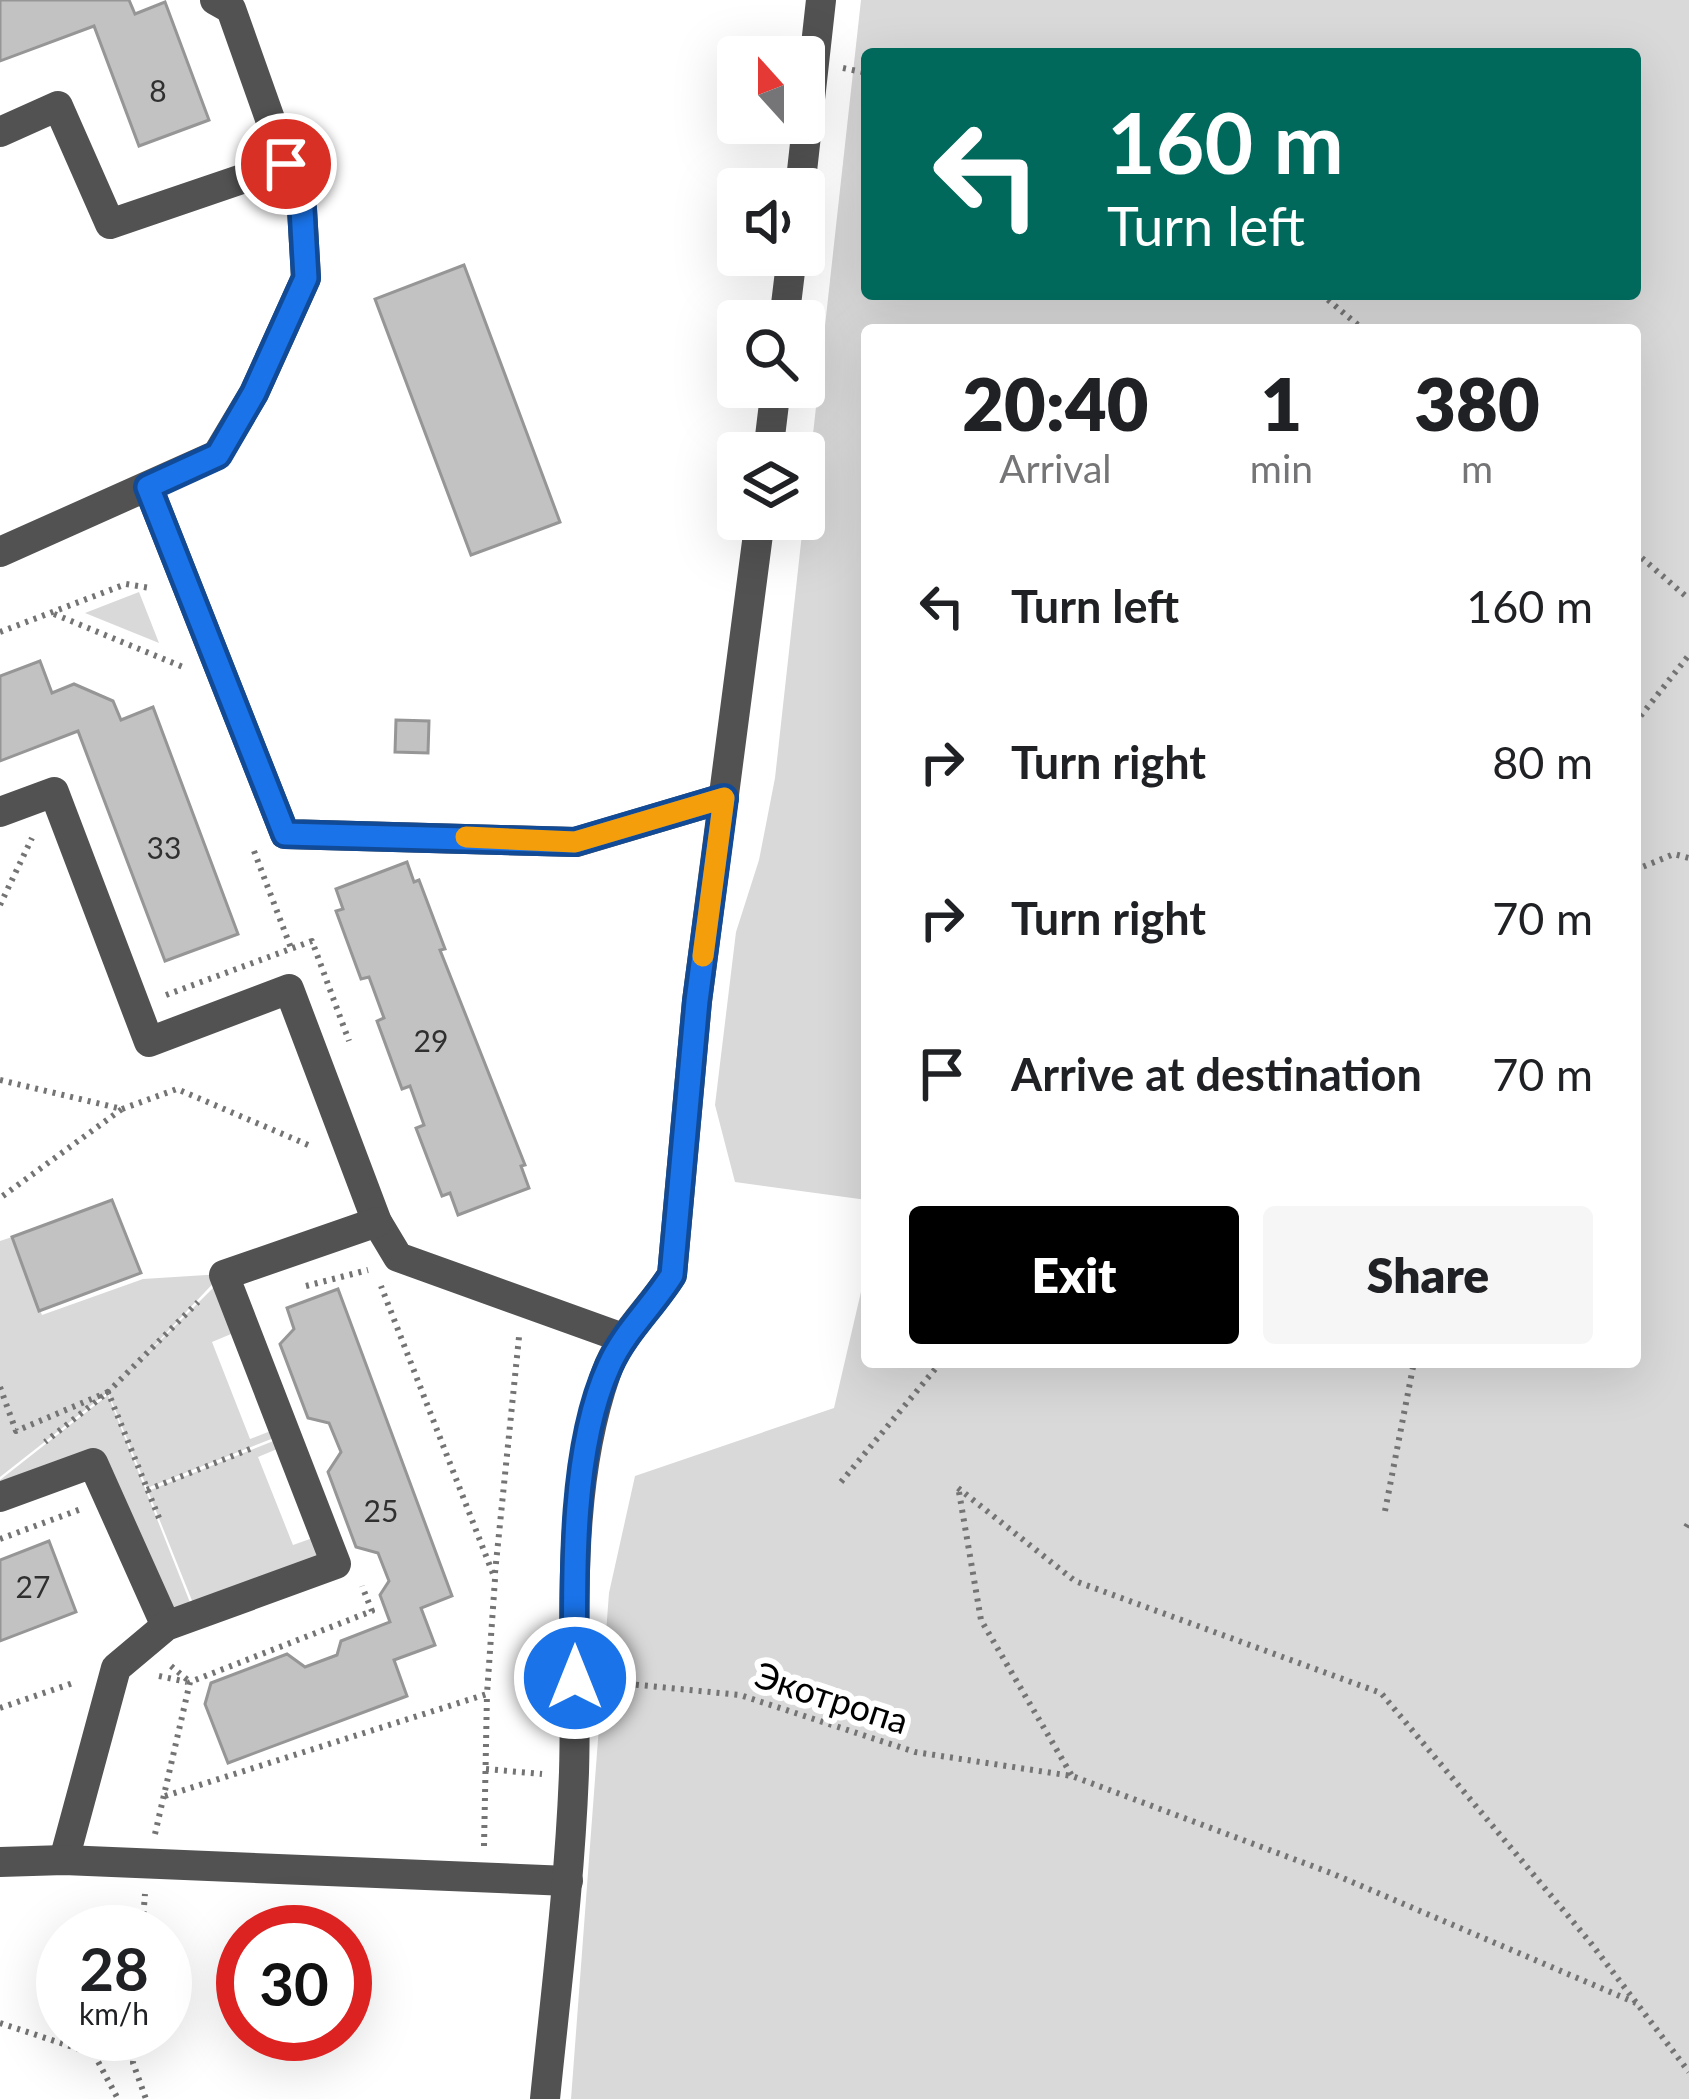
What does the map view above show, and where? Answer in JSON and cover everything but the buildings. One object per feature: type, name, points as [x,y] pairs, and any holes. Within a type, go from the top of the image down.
[{"type":"street","points":[[0,552],[218,455],[254,393],[306,278],[302,209],[231,9],[215,0]]},
{"type":"street","points":[[802,168],[821,0]]},
{"type":"street","points":[[0,132],[58,106],[110,224],[286,164]]},
{"type":"street","points":[[148,487],[285,834],[575,842],[724,798]]},
{"type":"street","points":[[545,2099],[568,1881],[574,1572],[582,1477],[606,1372],[623,1338],[650,1310],[672,1275],[697,1001],[757,540]]},
{"type":"street","points":[[0,812],[54,792],[148,1042],[289,989],[377,1222],[398,1257],[623,1338]]},
{"type":"street","points":[[64,1860],[116,1668],[155,1636],[336,1564],[224,1275],[377,1222]]},
{"type":"street","points":[[0,1497],[93,1463],[155,1636]]},
{"type":"street","points":[[0,1862],[64,1860],[568,1881]]},
{"type":"path","points":[[1328,300],[1357,324]]},
{"type":"path","points":[[1641,557],[1689,599]]},
{"type":"path","points":[[0,632],[126,584],[141,583],[154,591]]},
{"type":"path","points":[[51,613],[184,667]]},
{"type":"path","points":[[176,648],[192,688]]},
{"type":"path","points":[[1641,715],[1689,655]]},
{"type":"path","points":[[250,840],[291,948]]},
{"type":"path","points":[[1641,868],[1674,854],[1689,858]]},
{"type":"path","points":[[0,1080],[122,1109]]},
{"type":"path","points":[[0,1198],[122,1109],[177,1089],[356,1166]]},
{"type":"path","points":[[36,1449],[108,1392],[224,1275]]},
{"type":"path","points":[[495,1579],[520,1337],[500,1329]]},
{"type":"path","points":[[841,1482],[936,1368]]},
{"type":"path","points":[[1385,1511],[1413,1368]]},
{"type":"path","points":[[0,1387],[16,1431],[108,1392]]},
{"type":"path","points":[[108,1392],[163,1530]]},
{"type":"path","points":[[147,1490],[286,1435]]},
{"type":"path","points":[[1072,1776],[981,1620],[958,1488],[1075,1581],[1381,1693],[1689,2072]]},
{"type":"path","points":[[0,1539],[84,1508],[93,1526]]},
{"type":"path","points":[[155,1636],[190,1682]]},
{"type":"path","name":"Экотропа","points":[[575,1678],[740,1695],[915,1752],[1072,1776],[1331,1873],[1636,2002]]},
{"type":"path","points":[[483,1875],[487,1694]]},
{"type":"path","points":[[486,1769],[573,1776]]},
{"type":"path","points":[[0,2023],[94,2054],[118,2099]]},
{"type":"path","points":[[133,2061],[146,2099]]},
{"type":"shaded area","points":[[861,0],[1689,0],[1689,2099],[571,2099],[609,1593],[635,1476],[834,1408],[861,1292],[861,1368],[1641,1368],[1641,324],[861,324],[861,1199],[735,1182],[715,1105],[736,932],[759,860],[775,778],[801,540],[825,540],[825,432],[813,432],[816,408],[825,408],[825,326]]},
{"type":"shaded area","points":[[139,592],[159,643],[85,613]]},
{"type":"shaded area","points":[[12,1237],[42,1315],[143,1279],[222,1274],[136,1365],[224,1277],[243,1329],[212,1342],[250,1439],[281,1427],[284,1434],[147,1488],[108,1392],[0,1477],[0,1241]]},
{"type":"shaded area","points":[[108,1395],[193,1610],[165,1620],[94,1461],[0,1496],[0,1480]]},
{"type":"shaded area","points":[[286,1436],[289,1444],[258,1457],[293,1545],[321,1535],[329,1556],[195,1608],[148,1491]]},
{"type":"slow traffic","points":[[466,837],[575,842],[724,798],[703,956]]},
{"type":"route","points":[[286,164],[302,209],[306,278],[254,393],[218,455],[148,487],[285,834],[575,842],[724,798],[697,1001],[672,1275],[650,1310],[623,1338],[606,1372],[582,1477],[574,1572],[575,1678]]}]
